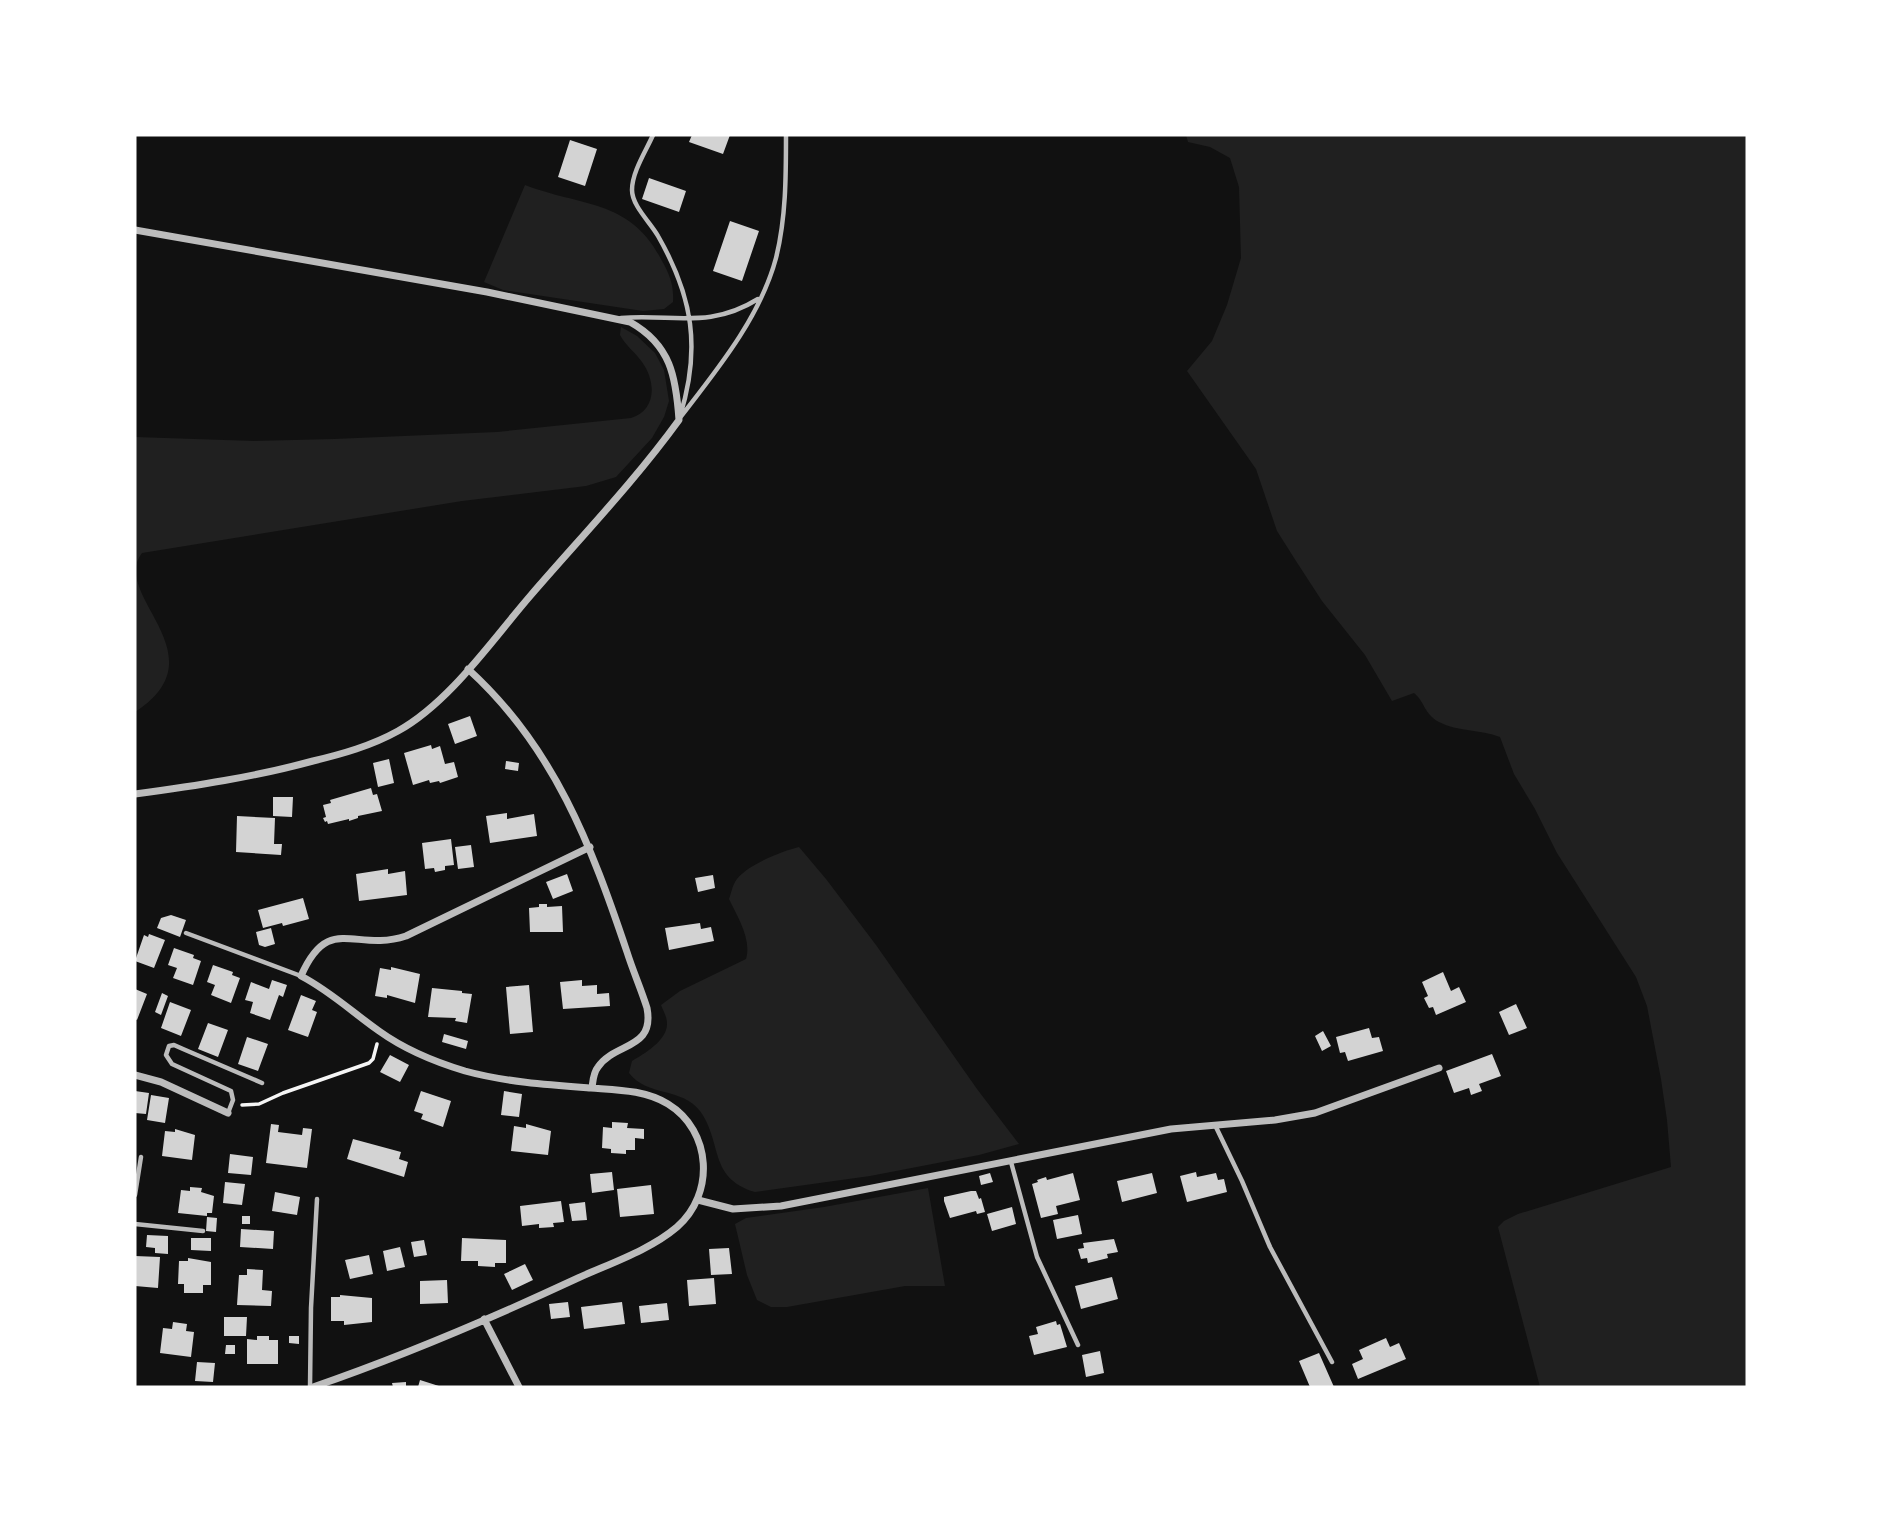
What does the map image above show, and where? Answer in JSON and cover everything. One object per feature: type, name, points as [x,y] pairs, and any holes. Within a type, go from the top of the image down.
[{"type":"street","points":[[135,230],[487,292],[630,322],[649,334],[666,355],[675,382],[679,420],[640,471],[468,669],[431,707],[413,721],[363,747],[239,779],[135,794]]},
{"type":"street","points":[[468,669],[481,680],[537,750],[576,815],[645,999],[649,1022],[639,1039],[600,1063],[592,1088]]},
{"type":"street","points":[[312,1387],[484,1319],[658,1240],[684,1220],[698,1200],[704,1171],[698,1136],[681,1114],[665,1102],[645,1095],[509,1080],[466,1071],[426,1057],[379,1031],[336,997],[301,976],[314,951],[327,941],[342,938],[378,942],[406,936],[590,847]]},
{"type":"street","points":[[698,1200],[733,1209],[780,1206],[1151,1133],[1275,1120],[1315,1113],[1439,1068]]},
{"type":"street","points":[[135,1075],[161,1082],[228,1114]]},
{"type":"street","points":[[484,1319],[519,1387]]},
{"type":"lane","points":[[653,135],[635,177],[632,192],[676,271],[690,318],[692,372],[679,420]]},
{"type":"lane","points":[[679,420],[733,345],[761,297],[775,261],[782,227],[786,135]]},
{"type":"lane","points":[[617,318],[719,317],[761,297]]},
{"type":"lane","points":[[186,933],[301,976]]},
{"type":"lane","points":[[228,1114],[233,1096],[225,1087],[172,1063],[166,1055],[169,1046],[174,1045],[262,1083]]},
{"type":"lane","points":[[1214,1125],[1270,1247],[1332,1362]]},
{"type":"lane","points":[[135,1195],[141,1157]]},
{"type":"lane","points":[[1011,1162],[1037,1257],[1078,1345]]},
{"type":"lane","points":[[312,1387],[312,1280],[317,1199]]},
{"type":"lane","points":[[135,1224],[202,1230]]},
{"type":"path","points":[[232,1105],[259,1104],[369,1063],[373,1059],[379,1031]]},
{"type":"shaded area","points":[[1186,135],[1747,135],[1747,1387],[1540,1387],[1498,1227],[1518,1214],[1671,1167],[1661,1079],[1647,1006],[1636,977],[1557,853],[1514,774],[1500,737],[1439,722],[1430,715],[1414,693],[1392,701],[1365,655],[1322,601],[1277,531],[1256,469],[1187,371],[1212,341],[1227,305],[1241,258],[1239,187],[1230,158],[1210,147],[1188,142]]},
{"type":"shaded area","points":[[525,185],[603,208],[636,226],[650,241],[665,266],[672,286],[673,302],[664,309],[643,311],[503,290],[484,282]]},
{"type":"shaded area","points":[[621,327],[637,336],[655,353],[664,370],[669,401],[664,417],[652,438],[616,477],[586,486],[462,501],[142,553],[136,570],[139,588],[167,648],[169,669],[159,691],[135,712],[135,437],[254,441],[334,439],[497,432],[631,418],[646,409],[650,402],[652,386],[642,362],[620,335]]},
{"type":"shaded area","points":[[799,847],[876,945],[1019,1144],[979,1155],[870,1176],[755,1192],[740,1186],[723,1169],[707,1123],[693,1103],[645,1086],[629,1073],[632,1061],[654,1046],[664,1035],[667,1021],[661,1005],[680,991],[746,959],[745,936],[729,899],[735,882],[755,865]]},
{"type":"shaded area","points":[[928,1188],[945,1286],[905,1286],[787,1307],[771,1307],[757,1300],[747,1275],[735,1224],[746,1218]]},
{"type":"building","points":[[692,135],[730,135],[723,154],[689,142]]},
{"type":"building","points":[[570,140],[597,149],[585,186],[558,177]]},
{"type":"building","points":[[649,178],[686,191],[679,212],[642,199]]},
{"type":"building","points":[[730,221],[759,231],[742,281],[713,271]]},
{"type":"building","points":[[470,716],[477,736],[455,744],[448,724]]},
{"type":"building","points":[[431,745],[432,749],[440,746],[445,764],[454,762],[458,777],[440,783],[430,783],[429,780],[413,785],[404,753]]},
{"type":"building","points":[[389,759],[394,783],[378,787],[373,763]]},
{"type":"building","points":[[506,761],[519,763],[518,771],[505,769]]},
{"type":"building","points":[[371,788],[373,795],[377,794],[382,811],[358,816],[349,821],[328,824],[325,822],[323,805],[331,803],[330,800]]},
{"type":"building","points":[[273,797],[293,797],[292,817],[273,816]]},
{"type":"building","points":[[507,813],[507,819],[534,814],[537,836],[490,843],[486,816]]},
{"type":"building","points":[[237,816],[275,818],[274,844],[282,844],[281,855],[236,852]]},
{"type":"building","points":[[451,839],[454,865],[445,866],[445,870],[435,872],[434,868],[425,869],[422,843]]},
{"type":"building","points":[[471,845],[474,867],[458,869],[455,847]]},
{"type":"building","points":[[388,869],[388,874],[405,871],[407,895],[359,901],[356,874]]},
{"type":"building","points":[[567,874],[573,891],[553,899],[546,882]]},
{"type":"building","points":[[713,875],[715,888],[698,892],[695,878]]},
{"type":"building","points":[[303,898],[309,919],[263,928],[258,910]]},
{"type":"building","points":[[539,904],[547,904],[547,907],[562,906],[563,932],[530,932],[529,908],[539,907]]},
{"type":"building","points":[[171,915],[186,920],[180,937],[157,928],[161,918]]},
{"type":"building","points":[[700,923],[701,929],[711,927],[714,941],[669,950],[665,928]]},
{"type":"building","points":[[271,928],[275,944],[265,947],[259,945],[256,932]]},
{"type":"building","points":[[149,934],[165,940],[154,968],[135,961],[144,935],[148,937]]},
{"type":"building","points":[[174,948],[194,955],[193,958],[201,961],[193,985],[173,978],[177,968],[168,965]]},
{"type":"building","points":[[213,965],[233,972],[232,975],[240,978],[231,1003],[211,995],[215,985],[207,982]]},
{"type":"building","points":[[391,967],[420,974],[415,1003],[387,995],[387,998],[375,996],[380,968],[391,970]]},
{"type":"building","points":[[1443,972],[1451,991],[1459,987],[1466,1002],[1436,1015],[1433,1007],[1429,1008],[1424,998],[1428,996],[1422,982]]},
{"type":"building","points":[[272,980],[287,985],[283,997],[279,995],[270,1020],[250,1013],[253,1002],[245,1000],[251,982],[269,989]]},
{"type":"building","points":[[582,980],[582,986],[597,985],[597,994],[609,993],[610,1006],[563,1009],[560,982]]},
{"type":"building","points":[[529,985],[533,1032],[510,1034],[506,987]]},
{"type":"building","points":[[432,988],[472,994],[467,1023],[455,1021],[456,1018],[428,1017]]},
{"type":"building","points":[[135,989],[147,994],[137,1020],[135,1019]]},
{"type":"building","points":[[162,993],[168,996],[161,1015],[155,1012]]},
{"type":"building","points":[[301,995],[316,1001],[312,1010],[317,1012],[308,1037],[288,1030]]},
{"type":"building","points":[[170,1002],[191,1010],[181,1036],[161,1028]]},
{"type":"building","points":[[1516,1004],[1527,1028],[1509,1035],[1499,1012]]},
{"type":"building","points":[[208,1023],[228,1030],[218,1057],[198,1049]]},
{"type":"building","points":[[1369,1028],[1372,1038],[1379,1037],[1383,1051],[1348,1061],[1345,1052],[1340,1053],[1336,1037]]},
{"type":"building","points":[[1323,1031],[1331,1046],[1322,1051],[1315,1036]]},
{"type":"building","points":[[444,1034],[468,1041],[466,1049],[442,1042]]},
{"type":"building","points":[[247,1037],[268,1044],[258,1071],[238,1064]]},
{"type":"building","points":[[1492,1054],[1501,1076],[1479,1084],[1482,1091],[1471,1095],[1469,1088],[1454,1093],[1446,1071]]},
{"type":"building","points":[[390,1055],[409,1065],[400,1082],[380,1072]]},
{"type":"building","points":[[135,1091],[149,1093],[146,1114],[135,1113]]},
{"type":"building","points":[[421,1091],[451,1101],[443,1127],[421,1119],[423,1114],[414,1111]]},
{"type":"building","points":[[504,1091],[522,1094],[519,1117],[501,1115]]},
{"type":"building","points":[[151,1095],[169,1098],[165,1123],[147,1120]]},
{"type":"building","points":[[612,1122],[628,1123],[627,1128],[644,1129],[644,1139],[635,1138],[635,1150],[626,1150],[626,1154],[611,1153],[611,1149],[602,1148],[603,1127],[612,1128]]},
{"type":"building","points":[[271,1124],[279,1125],[278,1132],[302,1135],[303,1128],[312,1129],[307,1168],[266,1163]]},
{"type":"building","points":[[526,1124],[551,1131],[548,1155],[511,1151],[514,1126],[526,1128]]},
{"type":"building","points":[[175,1129],[195,1135],[192,1160],[162,1156],[165,1131],[175,1132]]},
{"type":"building","points":[[353,1139],[401,1152],[399,1159],[408,1162],[404,1177],[347,1159]]},
{"type":"building","points":[[230,1154],[253,1157],[251,1175],[228,1173]]},
{"type":"building","points":[[612,1172],[614,1190],[592,1193],[590,1174]]},
{"type":"building","points":[[1196,1172],[1197,1177],[1216,1173],[1218,1180],[1224,1179],[1227,1192],[1187,1202],[1180,1176]]},
{"type":"building","points":[[990,1173],[993,1182],[981,1185],[979,1176]]},
{"type":"building","points":[[1073,1173],[1080,1200],[1056,1206],[1058,1214],[1041,1218],[1032,1184],[1046,1177],[1047,1180]]},
{"type":"building","points":[[1152,1173],[1157,1193],[1122,1202],[1117,1181]]},
{"type":"building","points":[[225,1182],[245,1184],[242,1205],[223,1203]]},
{"type":"building","points":[[651,1185],[654,1214],[620,1217],[617,1189]]},
{"type":"building","points":[[190,1187],[202,1188],[201,1192],[214,1196],[212,1213],[207,1213],[207,1216],[178,1213],[181,1190],[190,1191]]},
{"type":"building","points":[[976,1191],[979,1199],[981,1198],[985,1212],[977,1214],[976,1211],[950,1218],[944,1197]]},
{"type":"building","points":[[275,1192],[300,1197],[297,1215],[272,1211]]},
{"type":"building","points":[[561,1201],[564,1222],[553,1223],[554,1227],[539,1228],[539,1224],[522,1226],[520,1206]]},
{"type":"building","points":[[585,1202],[587,1220],[572,1221],[569,1204]]},
{"type":"building","points":[[1012,1207],[1016,1224],[992,1231],[987,1214]]},
{"type":"building","points":[[1078,1215],[1082,1234],[1057,1239],[1053,1220]]},
{"type":"building","points":[[242,1216],[250,1216],[250,1224],[242,1224]]},
{"type":"building","points":[[207,1217],[217,1218],[216,1232],[206,1231]]},
{"type":"building","points":[[241,1229],[274,1231],[273,1249],[240,1247]]},
{"type":"building","points":[[147,1235],[168,1236],[168,1254],[155,1253],[155,1248],[146,1247]]},
{"type":"building","points":[[191,1238],[211,1238],[211,1251],[191,1250]]},
{"type":"building","points":[[462,1238],[506,1240],[506,1263],[495,1263],[495,1267],[478,1266],[478,1261],[461,1261]]},
{"type":"building","points":[[1114,1239],[1118,1252],[1107,1254],[1108,1258],[1088,1263],[1087,1258],[1081,1259],[1078,1249],[1084,1248],[1083,1243]]},
{"type":"building","points":[[424,1240],[427,1255],[414,1257],[411,1242]]},
{"type":"building","points":[[400,1247],[405,1267],[387,1271],[383,1251]]},
{"type":"building","points":[[729,1248],[732,1274],[711,1275],[709,1249]]},
{"type":"building","points":[[369,1255],[373,1274],[350,1279],[345,1260]]},
{"type":"building","points":[[135,1256],[160,1257],[158,1288],[135,1286]]},
{"type":"building","points":[[188,1258],[211,1262],[211,1285],[203,1285],[203,1293],[184,1293],[184,1284],[178,1284],[179,1261],[188,1261]]},
{"type":"building","points":[[525,1264],[533,1280],[512,1290],[504,1274]]},
{"type":"building","points":[[247,1269],[263,1270],[262,1290],[272,1291],[271,1306],[237,1305],[239,1275],[247,1275]]},
{"type":"building","points":[[1112,1277],[1118,1299],[1081,1309],[1075,1286]]},
{"type":"building","points":[[714,1278],[716,1304],[689,1306],[687,1280]]},
{"type":"building","points":[[447,1280],[448,1303],[420,1304],[420,1281]]},
{"type":"building","points":[[340,1295],[372,1298],[372,1322],[344,1325],[344,1321],[331,1321],[331,1297]]},
{"type":"building","points":[[568,1302],[570,1317],[551,1319],[549,1304]]},
{"type":"building","points":[[622,1302],[625,1324],[584,1329],[581,1307]]},
{"type":"building","points":[[667,1303],[669,1320],[641,1323],[639,1306]]},
{"type":"building","points":[[224,1317],[247,1317],[246,1336],[224,1336]]},
{"type":"building","points":[[1056,1321],[1057,1325],[1060,1324],[1067,1347],[1034,1355],[1029,1336],[1038,1334],[1036,1327]]},
{"type":"building","points":[[173,1322],[187,1324],[186,1331],[194,1332],[191,1357],[160,1353],[163,1328],[172,1329]]},
{"type":"building","points":[[257,1336],[269,1336],[269,1340],[278,1340],[278,1364],[247,1364],[247,1339],[257,1340]]},
{"type":"building","points":[[289,1336],[299,1336],[299,1344],[289,1343]]},
{"type":"building","points":[[1386,1338],[1390,1347],[1399,1343],[1406,1359],[1358,1379],[1352,1364],[1363,1359],[1359,1350]]},
{"type":"building","points":[[226,1345],[235,1345],[235,1354],[225,1354]]},
{"type":"building","points":[[1100,1351],[1104,1373],[1086,1377],[1082,1355]]},
{"type":"building","points":[[1319,1353],[1334,1387],[1310,1387],[1299,1361]]},
{"type":"building","points":[[197,1362],[215,1363],[213,1382],[195,1381]]},
{"type":"building","points":[[420,1380],[442,1387],[418,1387]]},
{"type":"building","points":[[406,1382],[406,1387],[393,1387],[392,1383]]}]
